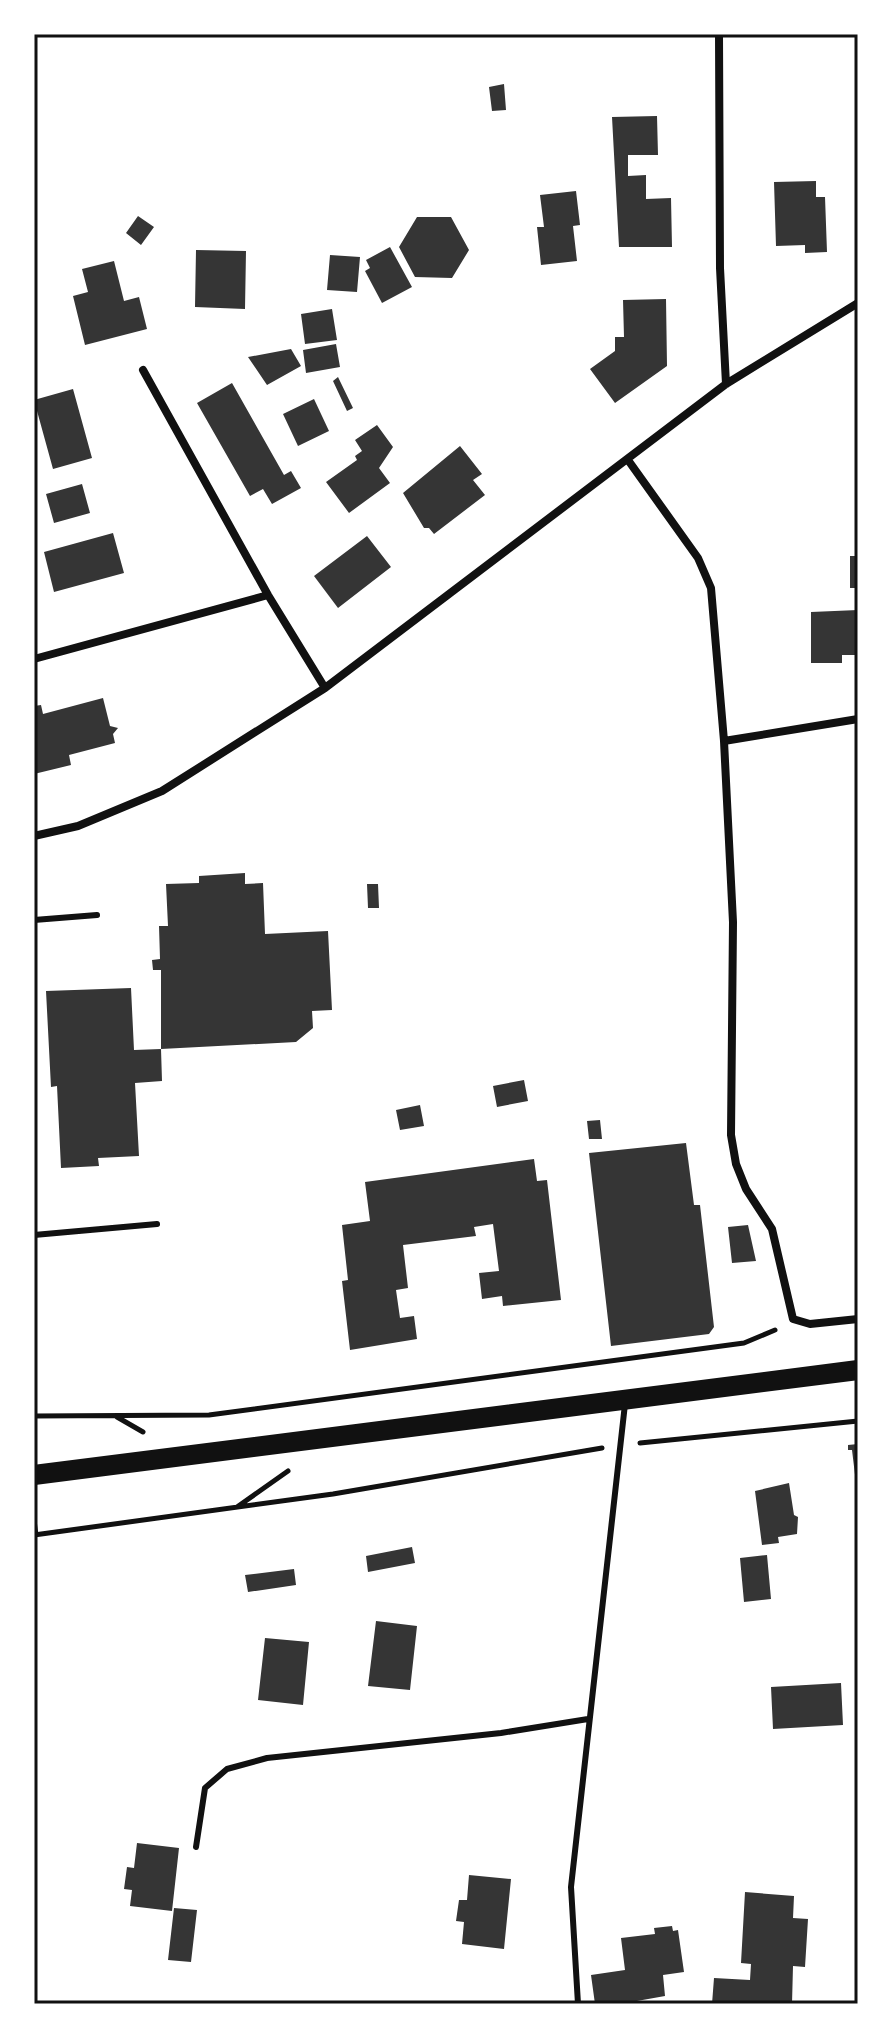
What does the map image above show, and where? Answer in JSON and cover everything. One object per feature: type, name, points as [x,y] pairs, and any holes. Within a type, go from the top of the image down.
[{"type":"main road","points":[[34,1475],[858,1370]]},
{"type":"street","points":[[719,34],[720,268],[726,384]]},
{"type":"street","points":[[34,836],[78,826],[162,791],[325,688],[726,384],[858,303]]},
{"type":"street","points":[[143,370],[268,595],[325,688]]},
{"type":"street","points":[[628,460],[698,558],[711,588],[724,741],[733,922],[729,1061],[731,1135],[736,1164],[746,1189],[772,1229],[793,1319],[810,1324],[858,1319]]},
{"type":"street","points":[[34,659],[268,595]]},
{"type":"street","points":[[724,741],[858,719]]},
{"type":"lane","points":[[34,920],[97,915]]},
{"type":"lane","points":[[34,1235],[157,1224]]},
{"type":"lane","points":[[578,2004],[571,1887],[625,1400]]},
{"type":"lane","points":[[196,1847],[205,1788],[227,1769],[267,1758],[501,1733],[588,1719]]},
{"type":"path","points":[[34,1416],[209,1415],[253,1410],[744,1343],[766,1336],[793,1319]]},
{"type":"path","points":[[34,1520],[35,1535],[333,1494],[619,1445],[858,1421]]},
{"type":"building","points":[[504,84],[506,110],[492,111],[489,87]]},
{"type":"building","points":[[657,116],[658,155],[628,155],[628,176],[646,175],[646,199],[671,198],[672,247],[619,247],[612,117]]},
{"type":"building","points":[[816,181],[816,197],[825,197],[827,252],[805,253],[805,245],[776,246],[774,182]]},
{"type":"building","points":[[576,191],[580,225],[573,226],[577,261],[541,265],[537,227],[544,227],[540,195]]},
{"type":"building","points":[[138,216],[154,227],[141,245],[126,233]]},
{"type":"building","points":[[417,217],[451,217],[469,250],[452,278],[415,277],[399,247]]},
{"type":"building","points":[[390,247],[412,287],[382,303],[365,271],[370,268],[366,260]]},
{"type":"building","points":[[196,250],[246,251],[245,309],[195,307]]},
{"type":"building","points":[[330,255],[360,257],[357,292],[327,290]]},
{"type":"building","points":[[114,261],[124,301],[139,297],[147,329],[85,345],[73,296],[88,292],[82,269]]},
{"type":"building","points":[[666,299],[667,366],[615,403],[590,369],[615,351],[615,337],[624,337],[623,300]]},
{"type":"building","points":[[332,309],[337,340],[305,344],[301,314]]},
{"type":"building","points":[[336,344],[340,367],[306,373],[303,350]]},
{"type":"building","points":[[291,349],[301,366],[267,385],[248,357]]},
{"type":"building","points":[[338,377],[353,408],[347,411],[333,381]]},
{"type":"building","points":[[232,383],[284,475],[291,471],[301,488],[272,504],[263,489],[250,496],[197,403]]},
{"type":"building","points":[[73,389],[92,458],[53,469],[34,400]]},
{"type":"building","points":[[314,399],[329,431],[298,446],[283,414]]},
{"type":"building","points":[[377,425],[393,447],[379,468],[390,483],[349,513],[326,482],[357,460],[355,456],[362,451],[355,440]]},
{"type":"building","points":[[460,446],[482,474],[473,480],[485,495],[434,534],[429,528],[424,528],[403,493]]},
{"type":"building","points":[[82,484],[90,513],[54,523],[46,494]]},
{"type":"building","points":[[113,533],[124,573],[54,592],[44,552]]},
{"type":"building","points":[[367,536],[391,567],[338,608],[314,576]]},
{"type":"building","points":[[850,556],[858,556],[858,588],[850,588]]},
{"type":"building","points":[[858,610],[858,655],[842,655],[842,663],[811,663],[811,612]]},
{"type":"building","points":[[103,698],[110,726],[118,728],[113,734],[115,743],[69,755],[71,765],[34,774],[34,706],[41,705],[43,714]]},
{"type":"building","points":[[245,873],[245,884],[263,883],[265,934],[328,931],[332,1010],[312,1011],[313,1028],[296,1042],[161,1049],[161,970],[153,970],[152,960],[160,959],[159,926],[168,926],[166,884],[199,883],[199,876]]},
{"type":"building","points":[[367,884],[378,884],[379,908],[368,908]]},
{"type":"building","points":[[131,988],[134,1050],[161,1049],[162,1081],[135,1083],[139,1156],[98,1158],[99,1166],[61,1168],[57,1086],[51,1087],[46,991]]},
{"type":"building","points":[[524,1080],[528,1101],[497,1107],[493,1086]]},
{"type":"building","points":[[420,1105],[424,1126],[400,1130],[396,1110]]},
{"type":"building","points":[[600,1120],[602,1139],[589,1139],[587,1121]]},
{"type":"building","points":[[686,1143],[694,1205],[700,1205],[714,1327],[709,1334],[611,1346],[589,1153]]},
{"type":"building","points":[[534,1159],[537,1181],[547,1180],[561,1300],[503,1306],[502,1296],[482,1299],[479,1273],[499,1271],[493,1224],[474,1227],[476,1236],[403,1245],[408,1288],[396,1290],[400,1318],[414,1316],[417,1339],[350,1350],[342,1281],[348,1280],[342,1225],[370,1221],[365,1182]]},
{"type":"building","points":[[748,1225],[756,1261],[732,1263],[728,1227]]},
{"type":"building","points":[[858,1444],[856,1483],[852,1450],[848,1450],[848,1445]]},
{"type":"building","points":[[789,1483],[794,1515],[798,1517],[797,1534],[778,1537],[779,1543],[762,1545],[755,1491]]},
{"type":"building","points":[[412,1547],[415,1563],[368,1572],[366,1556]]},
{"type":"building","points":[[767,1555],[771,1599],[744,1602],[740,1558]]},
{"type":"building","points":[[294,1569],[296,1585],[248,1592],[245,1575]]},
{"type":"building","points":[[376,1621],[417,1626],[410,1690],[368,1686]]},
{"type":"building","points":[[265,1638],[309,1642],[303,1705],[258,1700]]},
{"type":"building","points":[[841,1683],[843,1725],[773,1729],[771,1687]]},
{"type":"building","points":[[137,1843],[179,1848],[172,1911],[130,1906],[132,1890],[124,1889],[127,1867],[134,1868]]},
{"type":"building","points":[[469,1875],[511,1879],[504,1949],[462,1944],[464,1922],[456,1921],[459,1900],[467,1900]]},
{"type":"building","points":[[745,1892],[794,1896],[793,1918],[808,1919],[805,1967],[793,1966],[792,2004],[712,2004],[714,1978],[750,1980],[751,1964],[741,1963]]},
{"type":"building","points":[[174,1908],[197,1910],[191,1962],[168,1960]]},
{"type":"building","points":[[672,1926],[673,1931],[678,1930],[684,1972],[663,1975],[665,1996],[620,2004],[595,2004],[591,1975],[625,1970],[621,1938],[655,1934],[654,1928]]}]
